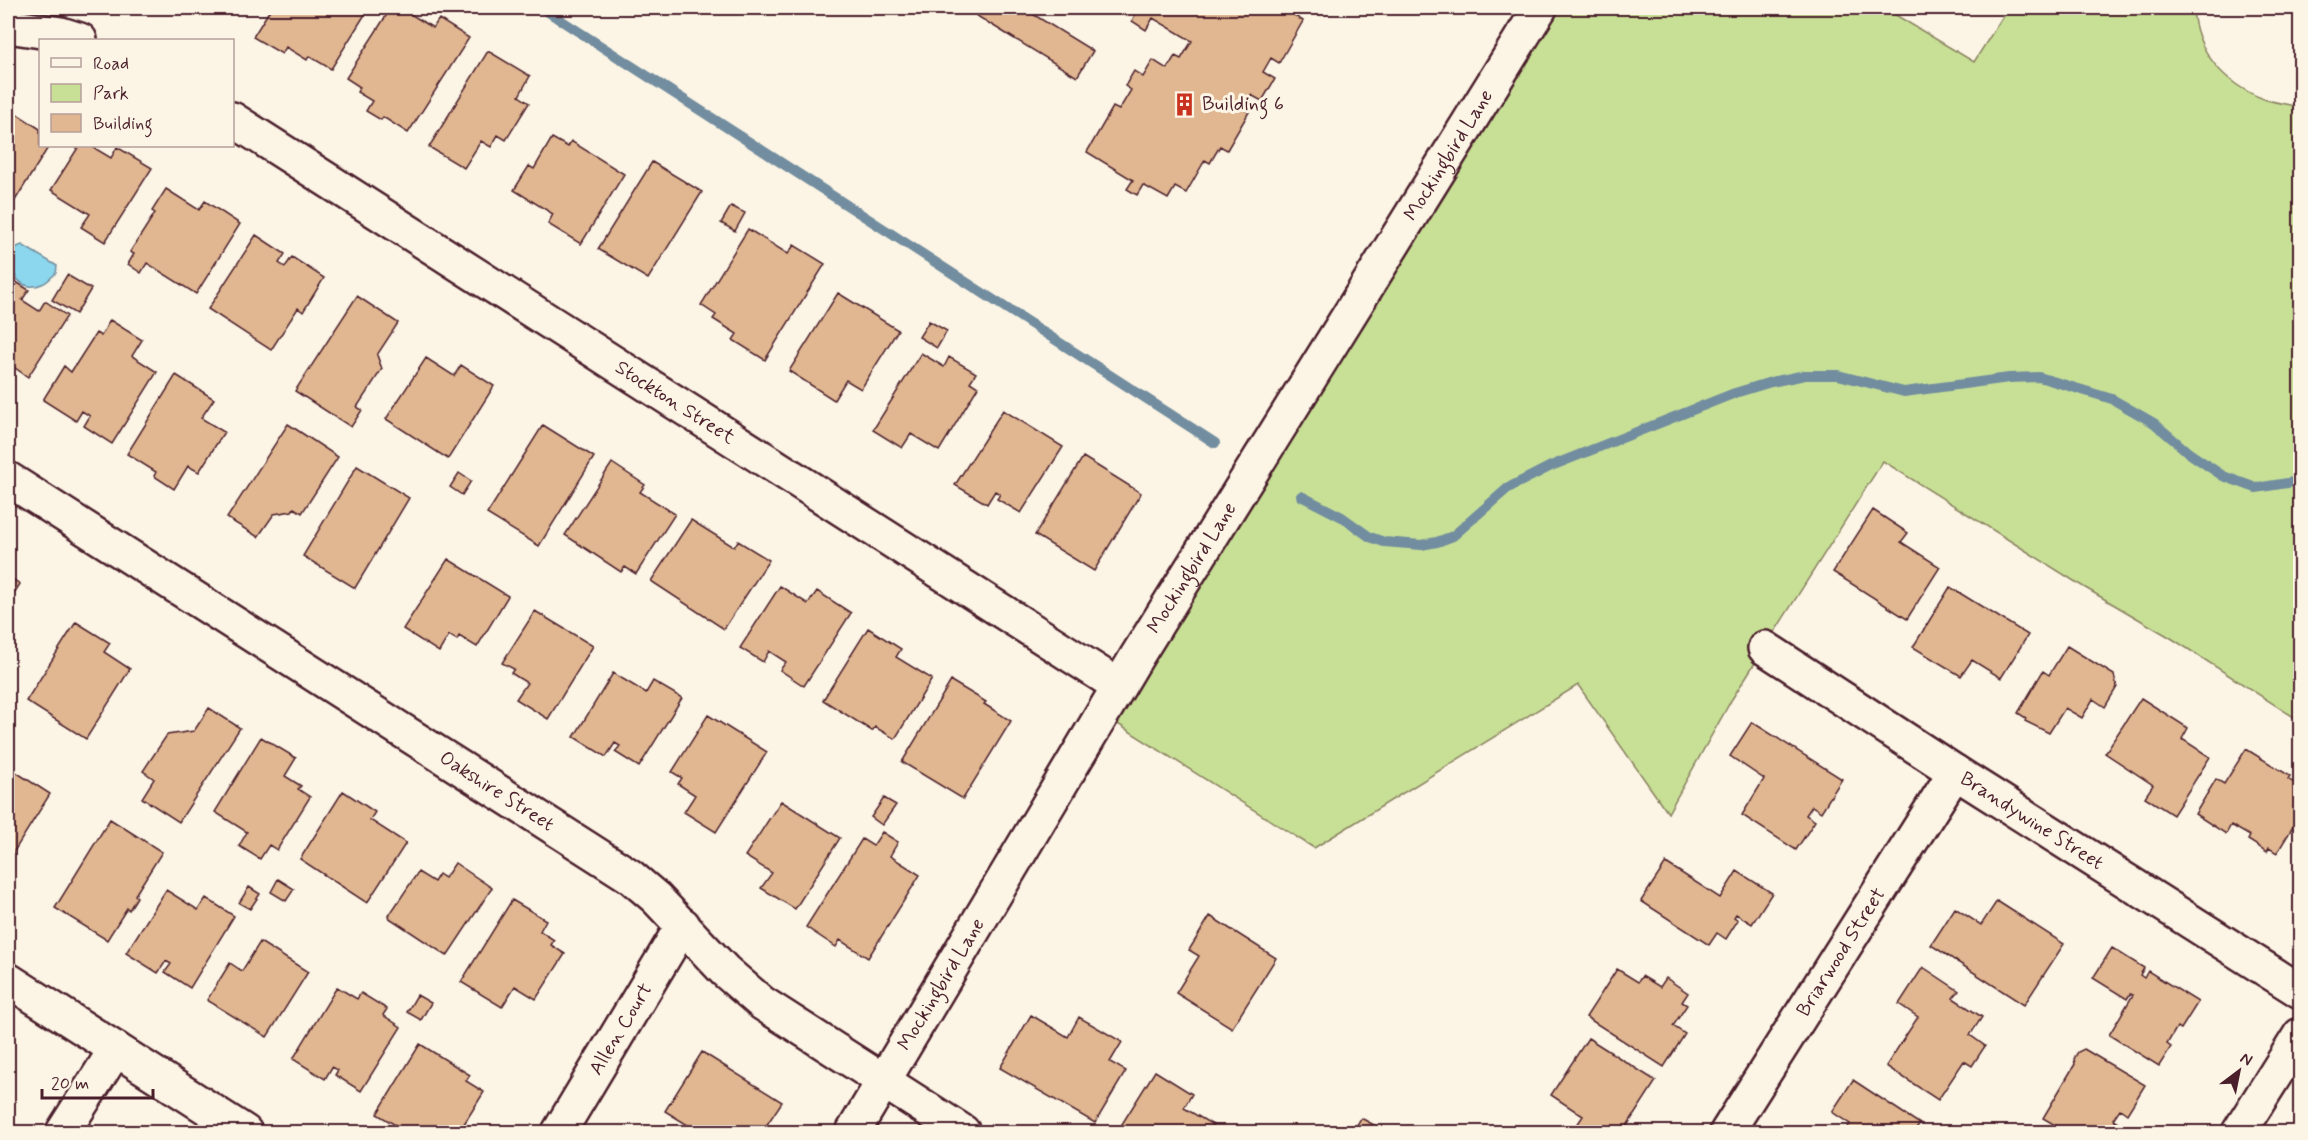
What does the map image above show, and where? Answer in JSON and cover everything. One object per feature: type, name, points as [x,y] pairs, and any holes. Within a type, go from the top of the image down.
[{"type":"street","name":"Mockingbird Lane","points":[[853,1132],[1119,686],[1540,8]]},
{"type":"street","points":[[8,26],[61,34],[77,39]]},
{"type":"street","name":"Stockton Street","points":[[234,120],[1119,686]]},
{"type":"street","name":"Oakshire Street","points":[[8,479],[603,858],[644,887],[725,971],[762,1003],[963,1132]]},
{"type":"street","name":"Brandywine Street","points":[[1765,648],[1955,772],[2301,991]]},
{"type":"street","name":"Briarwood Street","points":[[1728,1132],[1955,772]]},
{"type":"street","name":"Allen Court","points":[[559,1132],[683,925]]},
{"type":"street","points":[[8,980],[245,1132]]},
{"type":"street","points":[[2239,1132],[2301,1035]]},
{"type":"street","points":[[63,1132],[116,1049]]},
{"type":"green space","points":[[1540,8],[1884,8],[1974,62],[2008,8],[2193,8],[2199,38],[2214,64],[2224,75],[2250,93],[2264,99],[2300,107],[2300,721],[2171,638],[2082,586],[1883,461],[1732,699],[1668,813],[1578,685],[1314,848],[1102,714]]},
{"type":"water","points":[[22,245],[57,266],[56,273],[46,282],[33,286],[26,285],[15,276],[12,269],[13,254],[17,247]]},
{"type":"building","points":[[234,8],[247,8],[243,13]]},
{"type":"building","points":[[271,8],[369,8],[331,69],[309,56],[307,60],[286,47],[282,54],[253,37]]},
{"type":"building","points":[[391,8],[401,8],[433,28],[439,19],[469,38],[408,133],[383,117],[381,120],[366,111],[372,101],[357,92],[360,87],[346,78]]},
{"type":"building","points":[[964,8],[1023,8],[1093,51],[1077,77]]},
{"type":"building","name":"Building 6","points":[[1123,8],[1300,8],[1295,16],[1303,21],[1279,63],[1271,58],[1263,72],[1275,79],[1262,101],[1251,95],[1243,109],[1249,112],[1227,150],[1220,146],[1210,163],[1205,160],[1186,193],[1175,187],[1168,199],[1143,185],[1137,195],[1127,189],[1133,180],[1087,152],[1113,107],[1119,110],[1131,90],[1125,86],[1134,71],[1143,77],[1153,60],[1167,69],[1175,56],[1181,59],[1192,41],[1153,18],[1146,30],[1132,21],[1135,15]]},
{"type":"building","points":[[488,51],[530,76],[519,96],[529,103],[506,140],[498,135],[491,147],[481,141],[464,168],[429,147]]},
{"type":"building","points":[[8,108],[39,128],[39,147],[48,147],[14,202],[8,197]]},
{"type":"building","points":[[552,138],[568,147],[571,141],[624,174],[581,244],[548,224],[553,214],[514,190],[529,166],[534,169]]},
{"type":"building","points":[[78,147],[93,147],[111,158],[117,147],[152,168],[105,242],[81,227],[90,214],[51,190]]},
{"type":"building","points":[[652,162],[702,192],[648,279],[598,249]]},
{"type":"building","points":[[166,189],[199,210],[205,201],[240,224],[196,294],[147,263],[141,273],[128,264],[134,254],[130,252],[155,213],[152,211]]},
{"type":"building","points":[[731,206],[745,213],[735,231],[721,223]]},
{"type":"building","points":[[748,229],[788,254],[794,245],[825,264],[765,360],[733,340],[737,334],[713,319],[716,315],[701,305]]},
{"type":"building","points":[[256,235],[285,254],[279,263],[285,267],[292,257],[324,278],[303,312],[298,308],[271,350],[208,309]]},
{"type":"building","points":[[67,275],[91,289],[76,314],[52,300]]},
{"type":"building","points":[[8,277],[29,290],[22,300],[39,311],[45,301],[67,316],[28,377],[8,363]]},
{"type":"building","points":[[838,293],[898,330],[861,389],[846,380],[834,400],[789,371]]},
{"type":"building","points":[[357,296],[398,323],[377,355],[382,369],[357,407],[362,410],[351,427],[295,391]]},
{"type":"building","points":[[110,320],[142,340],[132,356],[157,372],[112,444],[84,426],[90,416],[82,411],[76,421],[43,400],[64,366],[71,372],[96,333],[101,336]]},
{"type":"building","points":[[929,321],[947,331],[937,348],[919,337]]},
{"type":"building","points":[[921,353],[944,367],[949,357],[976,373],[970,382],[978,387],[939,451],[911,434],[902,448],[873,430]]},
{"type":"building","points":[[426,358],[454,376],[461,365],[494,386],[448,459],[386,419]]},
{"type":"building","points":[[176,375],[214,399],[201,418],[224,432],[199,472],[188,466],[174,489],[154,476],[156,472],[127,454]]},
{"type":"building","points":[[1003,410],[1063,447],[1021,513],[997,499],[1000,494],[995,491],[987,504],[955,485]]},
{"type":"building","points":[[288,424],[338,457],[302,513],[294,508],[292,511],[274,514],[258,537],[227,518]]},
{"type":"building","points":[[543,425],[594,457],[539,546],[487,514]]},
{"type":"building","points":[[1083,457],[1141,493],[1094,571],[1035,535]]},
{"type":"building","points":[[612,463],[645,485],[640,492],[675,514],[636,574],[625,567],[621,572],[565,535]]},
{"type":"building","points":[[357,466],[409,498],[355,588],[303,556]]},
{"type":"building","points":[[459,473],[471,481],[462,495],[450,487]]},
{"type":"building","points":[[1873,510],[1908,533],[1901,542],[1940,567],[1907,619],[1833,572]]},
{"type":"building","points":[[691,520],[734,547],[738,541],[769,560],[724,629],[651,581]]},
{"type":"building","points":[[448,559],[508,596],[477,647],[459,636],[457,640],[449,635],[439,652],[403,629]]},
{"type":"building","points":[[8,576],[20,584],[8,603]]},
{"type":"building","points":[[780,586],[808,604],[817,591],[851,613],[804,686],[780,670],[786,662],[769,651],[763,662],[740,648]]},
{"type":"building","points":[[1950,587],[2028,635],[2001,678],[1972,660],[1961,676],[1913,647]]},
{"type":"building","points":[[535,611],[593,646],[548,719],[516,699],[527,683],[511,673],[514,669],[502,663]]},
{"type":"building","points":[[8,620],[13,633],[8,641]]},
{"type":"building","points":[[76,622],[110,643],[104,652],[130,669],[86,739],[26,701]]},
{"type":"building","points":[[868,628],[901,649],[896,657],[932,679],[895,739],[875,727],[872,731],[823,700]]},
{"type":"building","points":[[2067,646],[2114,675],[2117,687],[2105,707],[2093,699],[2082,718],[2065,708],[2049,733],[2025,721],[2026,718],[2018,713],[2043,671],[2049,675]]},
{"type":"building","points":[[613,673],[646,693],[653,681],[682,698],[639,767],[615,752],[620,746],[615,743],[606,757],[574,737]]},
{"type":"building","points":[[951,681],[986,702],[984,704],[1011,721],[963,799],[902,762]]},
{"type":"building","points":[[2141,698],[2188,728],[2182,739],[2210,757],[2173,815],[2145,797],[2153,785],[2105,753]]},
{"type":"building","points":[[209,708],[240,728],[179,822],[142,798],[154,779],[143,771],[167,735],[194,731]]},
{"type":"building","points":[[708,715],[767,752],[716,832],[684,812],[695,795],[678,784],[682,778],[672,772]]},
{"type":"building","points":[[1752,722],[1842,779],[1821,812],[1812,806],[1806,815],[1815,821],[1796,850],[1742,815],[1764,779],[1730,756]]},
{"type":"building","points":[[261,737],[296,758],[285,776],[301,786],[298,789],[310,797],[277,850],[269,845],[260,859],[239,846],[247,832],[215,812]]},
{"type":"building","points":[[2246,749],[2290,776],[2288,779],[2300,787],[2300,815],[2277,853],[2269,848],[2267,852],[2248,840],[2250,836],[2231,825],[2226,834],[2195,814],[2216,779],[2224,784]]},
{"type":"building","points":[[8,767],[50,794],[8,861]]},
{"type":"building","points":[[343,791],[375,812],[370,820],[406,843],[367,903],[300,859]]},
{"type":"building","points":[[884,798],[896,805],[882,825],[871,817]]},
{"type":"building","points":[[781,801],[840,838],[795,909],[761,888],[772,873],[745,856]]},
{"type":"building","points":[[110,819],[162,852],[135,895],[137,897],[129,910],[127,908],[107,940],[55,908]]},
{"type":"building","points":[[882,832],[898,842],[890,856],[920,875],[868,958],[840,940],[836,947],[806,927],[862,839],[873,846]]},
{"type":"building","points":[[455,863],[492,888],[447,956],[388,917],[418,872],[434,882],[439,874],[445,878]]},
{"type":"building","points":[[1666,863],[1720,898],[1737,871],[1772,893],[1752,924],[1736,914],[1734,917],[1738,920],[1726,939],[1717,933],[1709,945],[1641,901]]},
{"type":"building","points":[[278,879],[294,889],[286,901],[271,892]]},
{"type":"building","points":[[249,887],[260,894],[250,909],[239,903]]},
{"type":"building","points":[[166,890],[198,910],[206,898],[234,916],[190,988],[165,972],[171,964],[166,961],[158,973],[126,953]]},
{"type":"building","points":[[512,900],[546,920],[540,931],[554,940],[551,945],[565,954],[536,999],[515,986],[502,1007],[461,982]]},
{"type":"building","points":[[1997,901],[2064,944],[2024,1005],[1931,945],[1955,908],[1981,925]]},
{"type":"building","points":[[1210,916],[1276,958],[1232,1028],[1176,993],[1199,956],[1189,950]]},
{"type":"building","points":[[260,942],[308,972],[267,1037],[207,1000],[230,963],[242,971]]},
{"type":"building","points":[[2112,948],[2144,968],[2140,975],[2144,978],[2148,971],[2198,1002],[2181,1029],[2177,1027],[2167,1044],[2171,1047],[2159,1066],[2109,1035],[2133,995],[2130,994],[2127,999],[2093,978]]},
{"type":"building","points":[[1923,967],[1959,991],[1953,998],[1982,1017],[1970,1035],[1985,1046],[1972,1066],[1964,1061],[1938,1100],[1886,1066],[1918,1017],[1899,1004]]},
{"type":"building","points":[[1617,969],[1638,982],[1642,976],[1660,987],[1666,978],[1688,993],[1682,1002],[1687,1005],[1673,1026],[1685,1034],[1664,1067],[1586,1017]]},
{"type":"building","points":[[337,987],[357,999],[361,993],[387,1009],[383,1015],[401,1027],[361,1091],[335,1075],[338,1070],[332,1067],[325,1079],[293,1059]]},
{"type":"building","points":[[417,995],[431,1003],[421,1020],[407,1012]]},
{"type":"building","points":[[1031,1015],[1068,1037],[1079,1017],[1122,1042],[1110,1062],[1126,1071],[1095,1123],[1000,1068]]},
{"type":"building","points":[[1588,1038],[1656,1081],[1623,1132],[1573,1131],[1583,1116],[1551,1095]]},
{"type":"building","points":[[420,1044],[470,1075],[466,1081],[484,1092],[459,1132],[407,1132],[377,1114]]},
{"type":"building","points":[[2084,1049],[2145,1085],[2127,1114],[2120,1109],[2113,1119],[2131,1132],[2067,1132],[2043,1118],[2075,1064],[2074,1059],[2078,1052]]},
{"type":"building","points":[[702,1052],[782,1102],[762,1132],[699,1132],[665,1111]]},
{"type":"building","points":[[1155,1071],[1192,1094],[1184,1108],[1213,1125],[1209,1132],[1117,1132]]},
{"type":"building","points":[[1853,1080],[1920,1124],[1914,1132],[1845,1132],[1850,1124],[1832,1112]]},
{"type":"building","points":[[1361,1118],[1387,1132],[1353,1132]]},
{"type":"waterway","points":[[542,8],[1215,443]]},
{"type":"waterway","points":[[1301,496],[1342,517],[1370,537],[1384,542],[1421,545],[1437,542],[1453,536],[1508,488],[1551,466],[1735,393],[1805,375],[1838,375],[1904,392],[2009,378],[2039,377],[2112,399],[2154,423],[2189,453],[2223,476],[2256,488],[2300,481]]},
{"type":"place","name":"Building 6","points":[[1184,104]]}]
